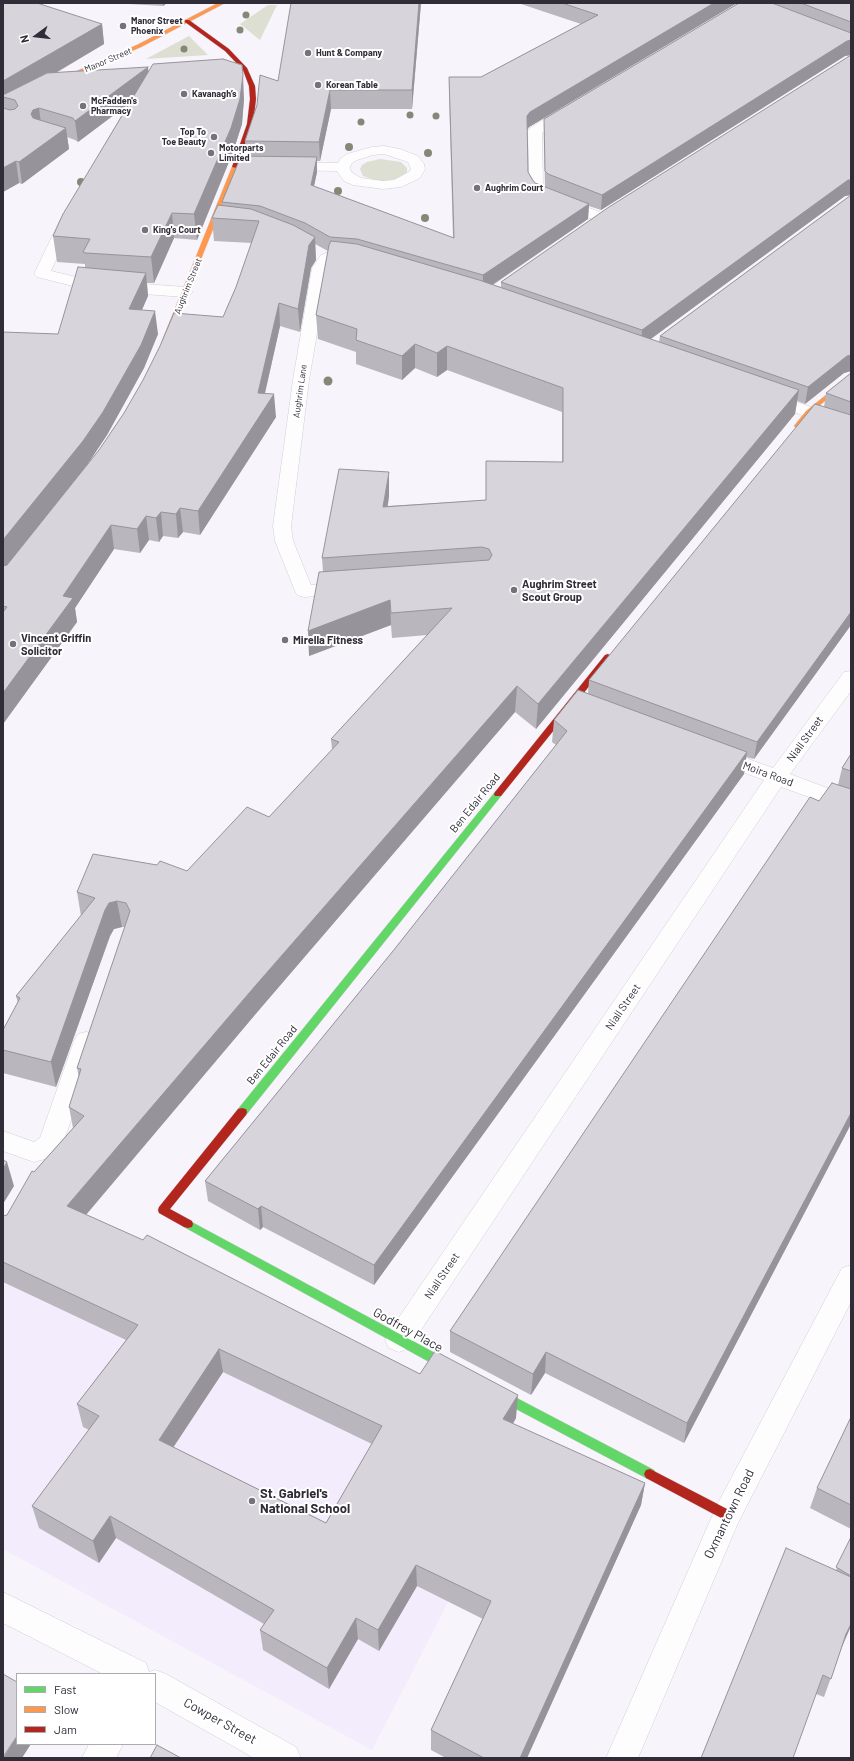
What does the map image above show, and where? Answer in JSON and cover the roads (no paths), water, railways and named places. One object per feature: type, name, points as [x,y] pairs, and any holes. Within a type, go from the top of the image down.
[{"type":"main road","name":"Manor Street","points":[[79,72],[139,46],[222,3]]},
{"type":"main road","name":"Aughrim Street","points":[[162,348],[237,166],[250,124],[253,99],[252,86],[241,75],[239,62],[227,50],[187,21]]},
{"type":"main road","points":[[3,111],[79,72]]},
{"type":"main road","points":[[793,431],[808,412],[851,377]]},
{"type":"main road","name":"Ben Edair Road","points":[[163,1210],[612,652]]},
{"type":"main road","name":"Godfrey Place","points":[[163,1210],[468,1377]]},
{"type":"main road","points":[[482,1385],[727,1515]]},
{"type":"street","name":"Manor Street","points":[[79,72],[102,78]]},
{"type":"street","points":[[582,103],[535,131],[536,187],[540,194],[602,218]]},
{"type":"street","points":[[384,150],[405,155],[413,159],[417,164],[418,169],[415,175],[407,180],[396,184],[377,185],[358,182],[349,178],[344,173],[343,167],[346,161],[352,157],[372,151],[384,150]]},
{"type":"street","points":[[237,166],[252,166]]},
{"type":"street","points":[[275,166],[343,167]]},
{"type":"street","points":[[73,206],[42,274],[89,285],[185,292]]},
{"type":"street","points":[[589,227],[616,210]]},
{"type":"street","points":[[214,222],[229,223]]},
{"type":"street","name":"Aughrim Lane","points":[[326,256],[320,268],[301,380],[282,526],[284,541],[304,591],[366,587]]},
{"type":"street","points":[[751,391],[851,428]]},
{"type":"street","name":"Niall Street","points":[[399,1340],[778,777],[851,677]]},
{"type":"street","points":[[572,701],[594,710]]},
{"type":"street","name":"Moira Road","points":[[696,747],[851,805]]},
{"type":"street","points":[[3,1141],[34,1152],[42,1150],[50,1144],[94,1018]]},
{"type":"street","name":"Oxmantown Road","points":[[622,1758],[727,1515],[851,1276]]},
{"type":"street","points":[[3,1607],[133,1673]]},
{"type":"street","name":"Cowper Street","points":[[156,1686],[285,1758]]},
{"type":"street","points":[[98,1758],[106,1745]]},
{"type":"place","name":"Manor Street Phoenix","points":[[123,26]]},
{"type":"place","name":"Hunt & Company","points":[[308,53]]},
{"type":"place","name":"Korean Table","points":[[318,85]]},
{"type":"place","name":"Kavanagh’s","points":[[184,94]]},
{"type":"place","name":"McFadden's Pharmacy","points":[[83,106]]},
{"type":"place","name":"Top To Toe Beauty","points":[[214,137]]},
{"type":"place","name":"Motorparts Limited","points":[[211,153]]},
{"type":"place","name":"Aughrim Court","points":[[477,188]]},
{"type":"place","name":"King's Court","points":[[145,230]]},
{"type":"place","name":"Aughrim Street Scout Group","points":[[514,590]]},
{"type":"place","name":"Mirella Fitness","points":[[285,640]]},
{"type":"place","name":"Vincent Griffin Solicitor","points":[[13,644]]},
{"type":"place","name":"St. Gabriel's National School","points":[[252,1501]]}]
